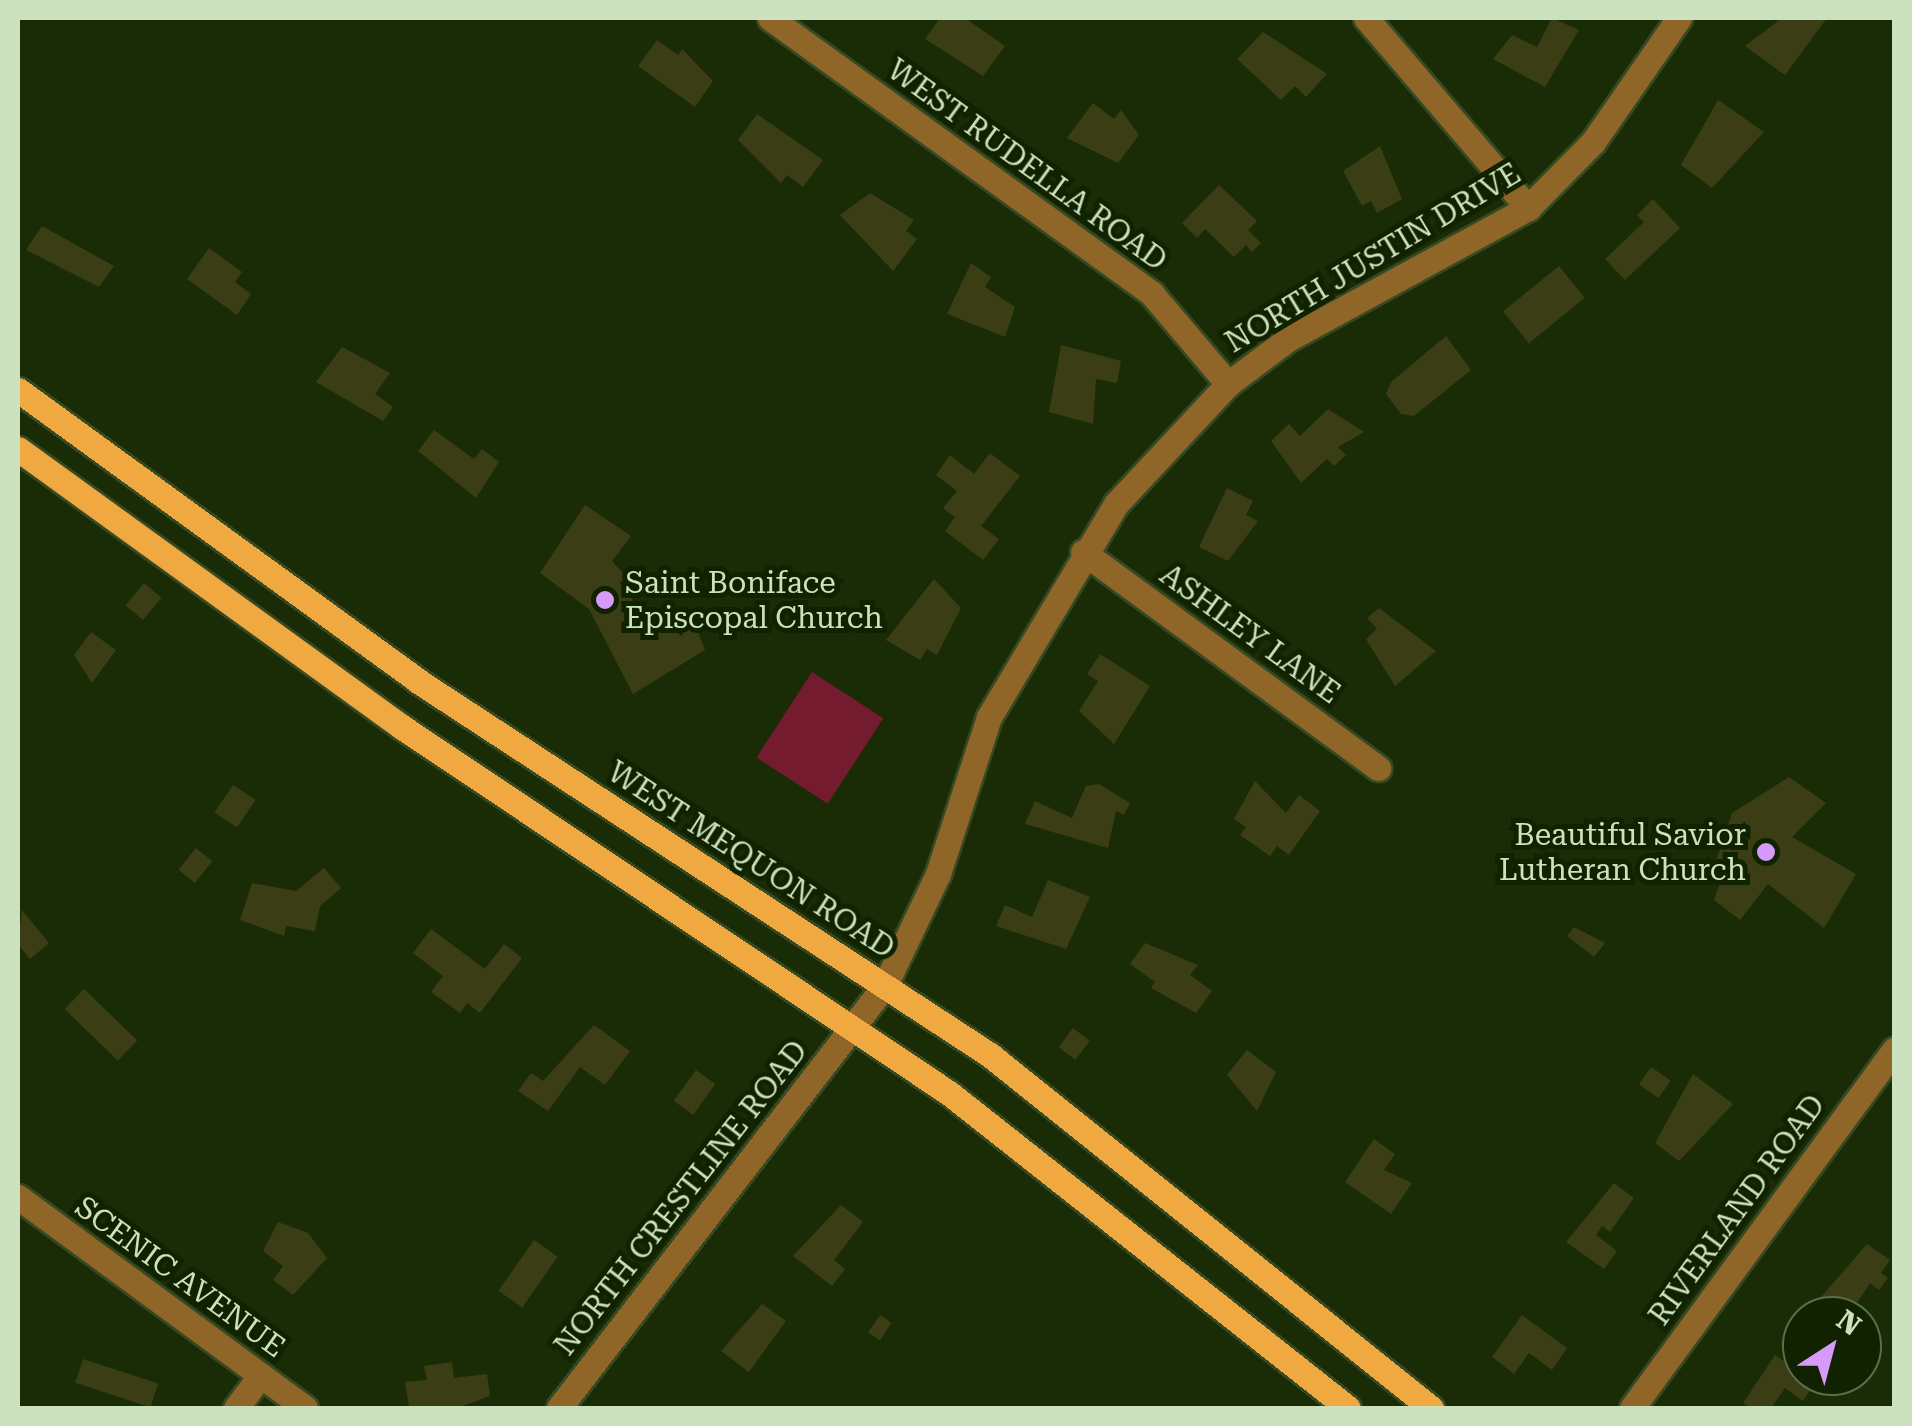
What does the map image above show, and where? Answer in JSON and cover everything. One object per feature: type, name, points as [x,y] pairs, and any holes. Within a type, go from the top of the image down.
[{"type":"main road","name":"WEST MEQUON ROAD","points":[[18,390],[418,681],[885,985],[1124,1157],[1432,1408]]},
{"type":"main road","points":[[18,449],[464,770],[854,1028],[1056,1170],[1348,1408]]},
{"type":"street","name":"WEST RUDELLA ROAD","points":[[770,18],[1152,294],[1228,384]]},
{"type":"street","points":[[1366,18],[1528,208]]},
{"type":"street","name":"NORTH JUSTIN DRIVE","points":[[854,1028],[885,985],[938,874],[988,716],[1083,552],[1158,452],[1228,384],[1288,340],[1528,208],[1593,142],[1679,18]]},
{"type":"street","name":"ASHLEY LANE","points":[[1083,552],[1378,768]]},
{"type":"street","name":"NORTH CRESTLINE ROAD","points":[[558,1408],[854,1028]]},
{"type":"street","name":"RIVERLAND ROAD","points":[[1632,1408],[1894,1050]]},
{"type":"street","name":"SCENIC AVENUE","points":[[18,1197],[305,1408]]},
{"type":"street","points":[[236,1408],[261,1375]]},
{"type":"shaded area","points":[[812,672],[883,718],[828,804],[756,758]]},
{"type":"building","points":[[940,18],[965,18],[1005,46],[983,76],[925,39]]},
{"type":"building","points":[[1552,18],[1579,30],[1545,87],[1493,59],[1512,35],[1537,47]]},
{"type":"building","points":[[1782,18],[1827,18],[1785,75],[1745,46]]},
{"type":"building","points":[[1263,32],[1327,74],[1306,97],[1295,86],[1281,100],[1237,59]]},
{"type":"building","points":[[657,40],[678,55],[682,49],[713,81],[695,107],[638,66]]},
{"type":"building","points":[[1718,100],[1764,132],[1712,188],[1681,165]]},
{"type":"building","points":[[1093,103],[1114,119],[1121,110],[1139,135],[1118,163],[1067,138]]},
{"type":"building","points":[[757,114],[823,160],[803,187],[787,175],[781,183],[738,140]]},
{"type":"building","points":[[1380,146],[1402,199],[1377,213],[1371,201],[1362,206],[1343,171]]},
{"type":"building","points":[[1219,185],[1257,221],[1248,230],[1261,243],[1252,252],[1246,245],[1234,257],[1205,229],[1197,238],[1182,223]]},
{"type":"building","points":[[870,193],[914,220],[906,231],[917,239],[893,271],[840,215]]},
{"type":"building","points":[[1653,199],[1680,228],[1625,280],[1605,259],[1644,222],[1637,215]]},
{"type":"building","points":[[42,226],[114,266],[99,287],[26,250]]},
{"type":"building","points":[[209,248],[242,272],[235,282],[251,294],[237,315],[187,279]]},
{"type":"building","points":[[971,263],[991,277],[985,287],[1015,307],[1005,337],[947,314]]},
{"type":"building","points":[[1559,266],[1585,298],[1529,343],[1503,311]]},
{"type":"building","points":[[1446,336],[1471,370],[1414,416],[1401,414],[1386,394],[1391,382]]},
{"type":"building","points":[[1061,345],[1121,361],[1117,383],[1096,379],[1093,424],[1049,412]]},
{"type":"building","points":[[342,347],[390,373],[375,394],[393,407],[383,421],[316,382]]},
{"type":"building","points":[[1328,409],[1364,432],[1338,447],[1346,455],[1334,466],[1327,459],[1301,483],[1271,441],[1289,424],[1300,436]]},
{"type":"building","points":[[434,430],[474,459],[482,449],[499,462],[476,498],[418,451]]},
{"type":"building","points":[[990,453],[1020,476],[981,526],[999,539],[983,560],[945,531],[955,517],[943,508],[957,491],[936,475],[950,455],[974,474]]},
{"type":"building","points":[[1227,488],[1253,501],[1246,515],[1258,521],[1228,561],[1199,547]]},
{"type":"building","name":"Saint Boniface Episcopal Church","points":[[585,505],[631,536],[612,561],[636,587],[629,592],[647,633],[692,616],[705,650],[633,694],[589,609],[540,573]]},
{"type":"building","points":[[934,579],[961,608],[937,655],[927,649],[920,660],[886,640]]},
{"type":"building","points":[[144,583],[162,598],[143,620],[125,605]]},
{"type":"building","points":[[1379,608],[1436,651],[1395,686],[1366,639],[1377,629],[1367,618]]},
{"type":"building","points":[[91,632],[116,650],[92,683],[74,655]]},
{"type":"building","points":[[1100,654],[1150,686],[1114,744],[1079,711],[1098,681],[1087,674]]},
{"type":"building","name":"Beautiful Savior Lutheran Church","points":[[1789,777],[1826,803],[1792,837],[1856,874],[1824,928],[1768,884],[1740,920],[1714,900],[1722,877],[1713,870],[1732,813]]},
{"type":"building","points":[[1255,781],[1286,813],[1299,795],[1320,811],[1289,855],[1277,846],[1270,856],[1240,835],[1246,827],[1234,819]]},
{"type":"building","points":[[1099,784],[1130,803],[1124,815],[1116,811],[1108,848],[1025,824],[1035,801],[1072,818],[1086,786]]},
{"type":"building","points":[[233,785],[255,800],[237,827],[215,812]]},
{"type":"building","points":[[196,848],[212,861],[195,883],[178,870]]},
{"type":"building","points":[[324,868],[341,888],[320,906],[315,931],[286,926],[284,936],[240,920],[252,883],[296,891]]},
{"type":"building","points":[[1048,880],[1090,897],[1066,949],[996,926],[1005,905],[1032,917]]},
{"type":"building","points":[[22,910],[49,943],[30,959],[18,944]]},
{"type":"building","points":[[1574,927],[1605,943],[1594,957],[1567,936]]},
{"type":"building","points":[[431,929],[485,969],[504,944],[522,958],[480,1013],[467,1003],[460,1013],[431,992],[443,976],[413,953]]},
{"type":"building","points":[[1145,943],[1198,965],[1190,975],[1212,991],[1196,1013],[1151,988],[1155,982],[1130,964]]},
{"type":"building","points":[[84,989],[137,1040],[118,1061],[65,1009]]},
{"type":"building","points":[[594,1025],[630,1051],[605,1085],[580,1067],[548,1111],[518,1091],[531,1073],[543,1081]]},
{"type":"building","points":[[1073,1028],[1090,1041],[1075,1060],[1059,1047]]},
{"type":"building","points":[[1247,1050],[1276,1072],[1257,1111],[1227,1075]]},
{"type":"building","points":[[1651,1067],[1671,1081],[1659,1098],[1639,1084]]},
{"type":"building","points":[[696,1070],[715,1084],[693,1115],[674,1101]]},
{"type":"building","points":[[1693,1074],[1733,1104],[1679,1161],[1655,1143]]},
{"type":"building","points":[[1374,1139],[1395,1154],[1384,1170],[1412,1183],[1391,1214],[1345,1182]]},
{"type":"building","points":[[1614,1183],[1634,1198],[1610,1232],[1602,1226],[1596,1235],[1617,1251],[1604,1269],[1566,1242]]},
{"type":"building","points":[[841,1205],[863,1222],[834,1260],[845,1269],[832,1286],[793,1256]]},
{"type":"building","points":[[278,1222],[308,1233],[327,1258],[293,1295],[273,1280],[283,1266],[263,1251]]},
{"type":"building","points":[[534,1240],[558,1257],[522,1307],[498,1291]]},
{"type":"building","points":[[1867,1244],[1890,1260],[1881,1273],[1888,1278],[1879,1290],[1870,1283],[1861,1296],[1822,1296]]},
{"type":"building","points":[[762,1304],[786,1321],[749,1372],[721,1351]]},
{"type":"building","points":[[880,1315],[892,1323],[880,1340],[868,1332]]},
{"type":"building","points":[[1522,1315],[1567,1348],[1552,1370],[1529,1353],[1514,1374],[1492,1357]]},
{"type":"building","points":[[1775,1355],[1782,1360],[1782,1392],[1771,1408],[1752,1408],[1743,1403]]},
{"type":"building","points":[[83,1359],[158,1383],[150,1407],[75,1383]]},
{"type":"building","points":[[452,1362],[454,1378],[487,1374],[490,1396],[457,1408],[409,1407],[405,1382],[427,1380],[424,1366]]},
{"type":"place","name":"Saint Boniface Episcopal Church","points":[[605,600]]},
{"type":"place","name":"Beautiful Savior Lutheran Church","points":[[1766,852]]}]
